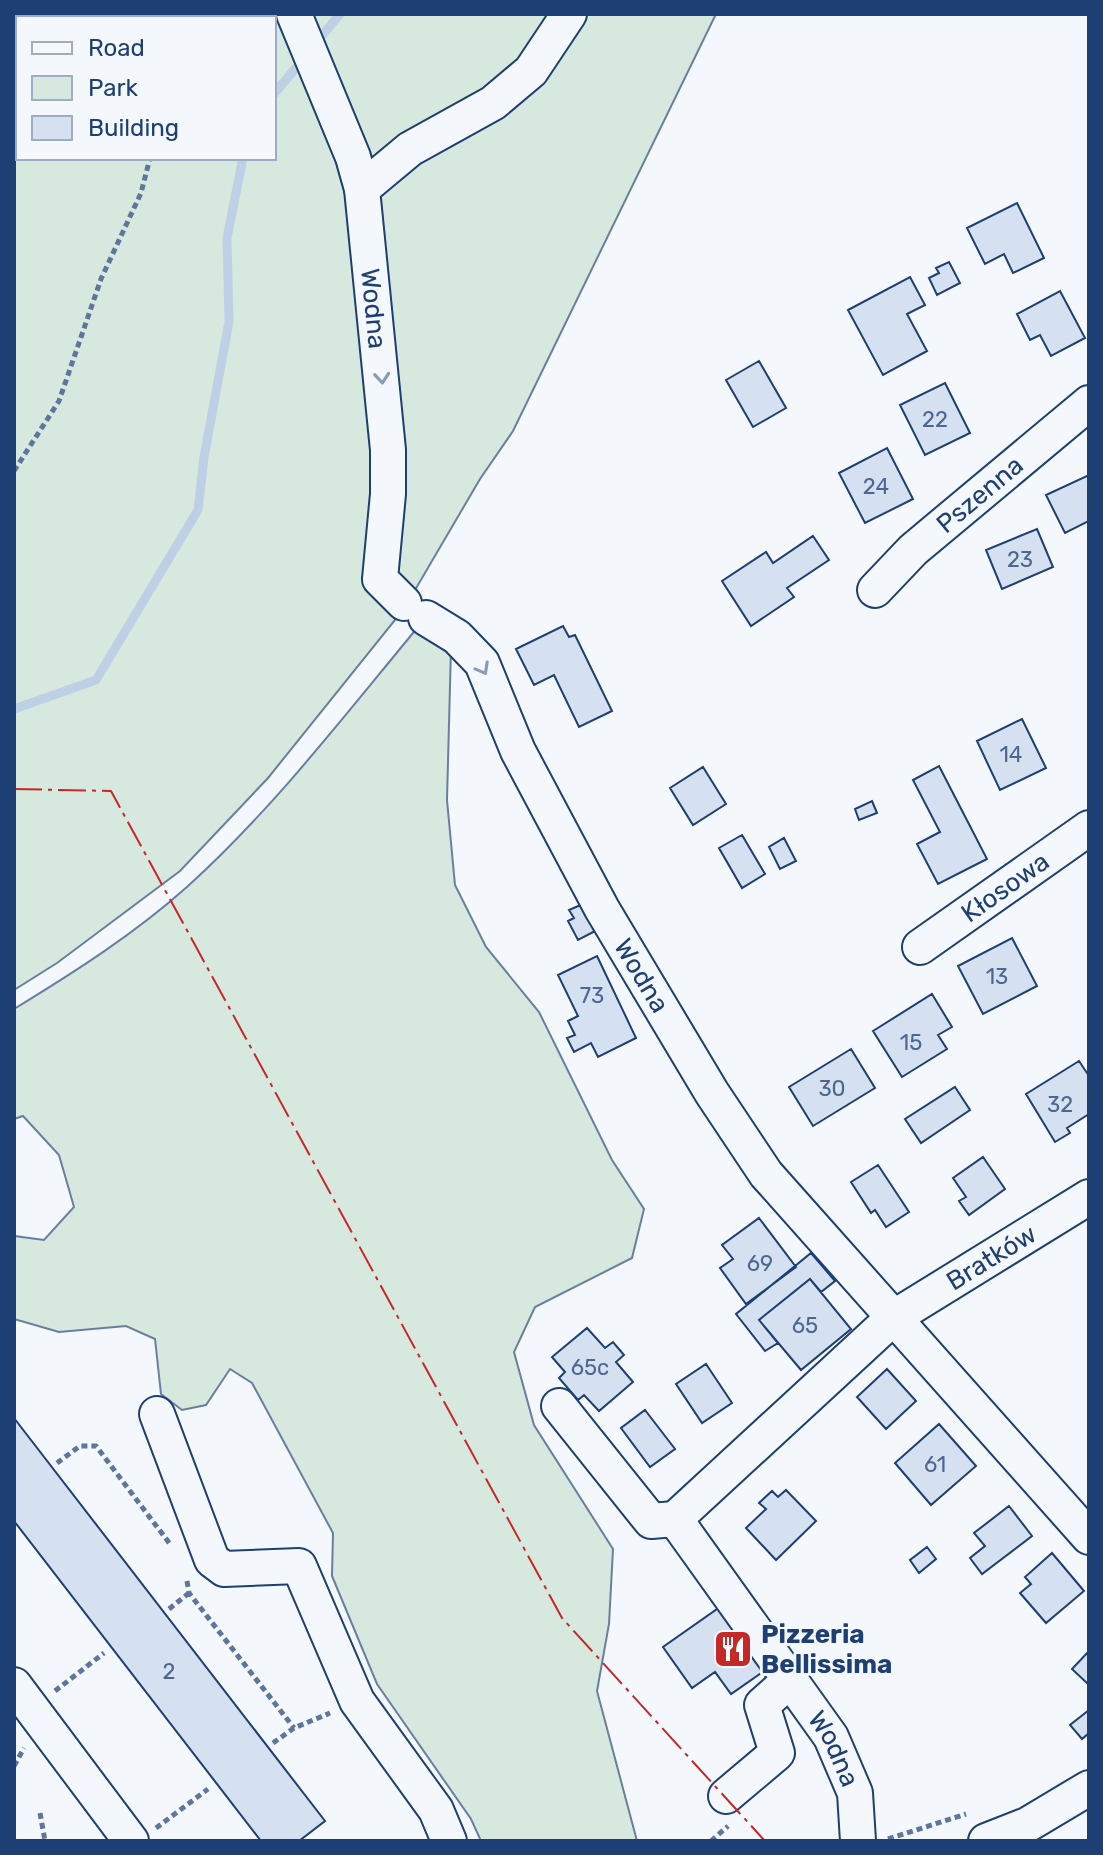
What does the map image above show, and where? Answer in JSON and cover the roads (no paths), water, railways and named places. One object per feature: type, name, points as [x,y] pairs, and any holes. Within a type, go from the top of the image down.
[{"type":"street","points":[[362,189],[410,149],[493,103],[531,71],[569,14]]},
{"type":"street","name":"Wodna","points":[[297,21],[353,157],[362,189],[388,450],[388,494],[380,579],[415,611],[457,637],[482,663],[518,751],[602,909],[712,1093],[766,1174],[1089,1537]]},
{"type":"street","name":"Pszenna","points":[[875,590],[913,550],[1089,403]]},
{"type":"street","name":"Kłosowa","points":[[920,947],[1089,828]]},
{"type":"street","name":"Bratków","points":[[893,1318],[1089,1197]]},
{"type":"street","points":[[559,1406],[651,1521],[675,1519],[893,1318]]},
{"type":"street","points":[[157,1414],[212,1560],[224,1569],[299,1566],[338,1665],[357,1701],[436,1810],[449,1841]]},
{"type":"street","name":"Wodna","points":[[675,1519],[831,1737],[855,1793],[858,1841]]},
{"type":"street","points":[[726,1796],[777,1753],[762,1705],[790,1680]]},
{"type":"street","points":[[23,1697],[141,1837]]},
{"type":"street","points":[[417,1787],[430,1841]]},
{"type":"street","points":[[986,1841],[1027,1825],[1089,1788]]},
{"type":"waterway","points":[[314,45],[340,14]]},
{"type":"waterway","points":[[276,92],[305,57]]},
{"type":"waterway","points":[[14,709],[96,680],[198,510],[204,457],[229,322],[227,238],[243,160]]},
{"type":"place","name":"Pizzeria Bellissima","points":[[733,1649]]}]
